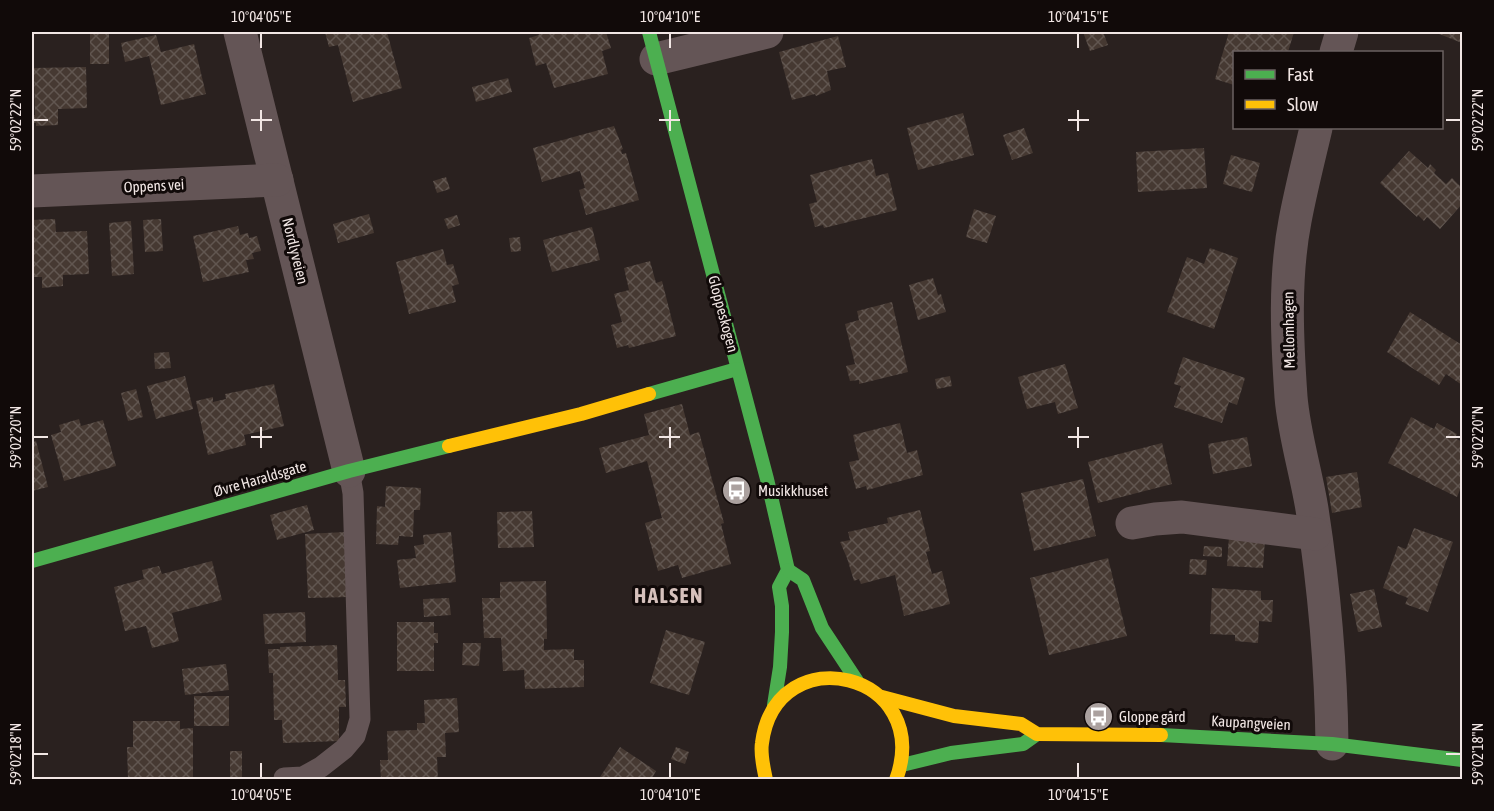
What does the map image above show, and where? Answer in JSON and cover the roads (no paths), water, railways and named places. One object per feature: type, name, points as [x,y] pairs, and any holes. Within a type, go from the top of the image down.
[{"type":"main road","name":"Gloppeskogen","points":[[652,45],[767,479],[788,570],[779,587],[782,632],[780,667],[774,705]]},
{"type":"main road","name":"Øvre Haraldsgate","points":[[32,561],[348,471],[581,414],[737,369]]},
{"type":"main road","name":"Gloppeskogen","points":[[788,570],[803,580],[822,628],[857,681]]},
{"type":"main road","points":[[766,780],[760,743],[764,724],[774,705],[789,690],[813,679],[843,677],[857,681],[882,697],[892,708],[901,730],[904,752],[896,780]]},
{"type":"main road","name":"Kaupangveien","points":[[882,697],[954,716],[1021,724],[1037,734],[1152,735],[1332,744],[1462,759]]},
{"type":"main road","name":"Kaupangveien","points":[[902,765],[951,753],[1023,744],[1037,734]]},
{"type":"street","name":"Nordlyveien","points":[[240,32],[348,471]]},
{"type":"street","name":"Gloppeskogen","points":[[652,45],[767,32]]},
{"type":"street","points":[[1336,51],[1342,32]]},
{"type":"street","name":"Mellomhagen","points":[[1316,129],[1294,222],[1288,328],[1291,399],[1315,534],[1330,659],[1332,744]]},
{"type":"street","name":"Oppens vei","points":[[32,191],[277,180]]},
{"type":"street","points":[[1132,523],[1182,517],[1315,534]]},
{"type":"lane","points":[[284,778],[303,777],[329,761],[355,736],[360,719],[353,493],[348,471]]},
{"type":"place","name":"Musikkhuset","points":[[737,491]]},
{"type":"place","name":"Gloppe gård","points":[[1098,717]]},
{"type":"district","name":"HALSEN","points":[[669,596]]}]
